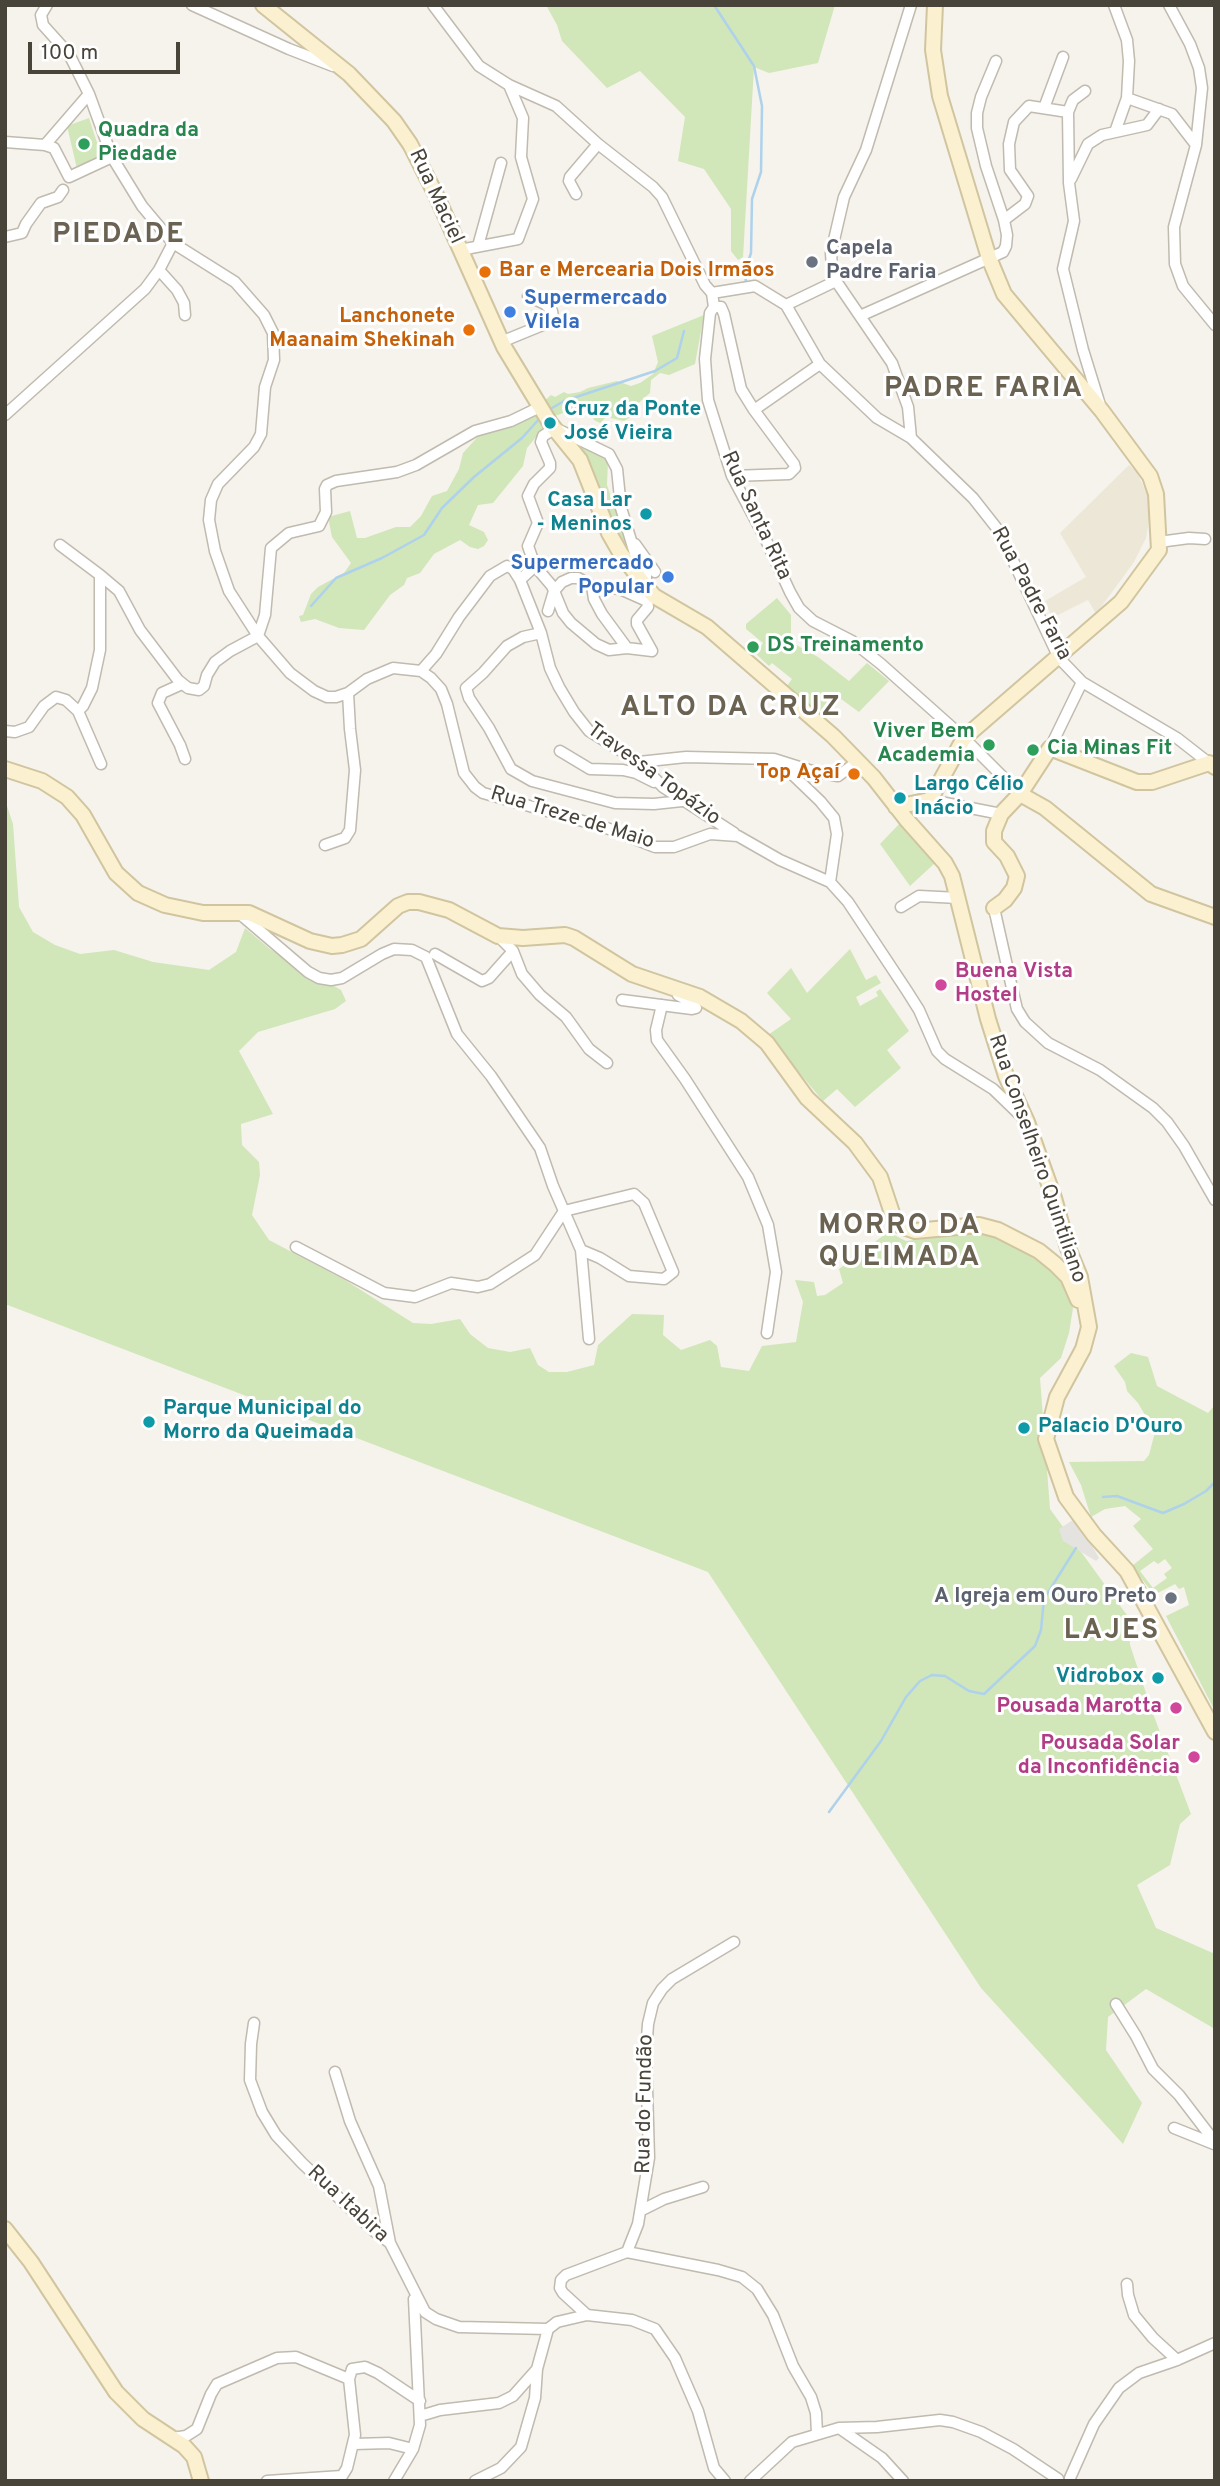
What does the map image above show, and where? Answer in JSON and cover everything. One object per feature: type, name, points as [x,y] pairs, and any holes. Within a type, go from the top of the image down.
[{"type":"street","points":[[47,5],[41,16],[43,24],[69,54],[89,94],[112,157],[142,206],[173,243],[235,282],[264,315],[273,333],[274,360],[265,387],[261,434],[249,452],[218,484],[211,500],[209,520],[215,551],[229,591],[258,636],[290,673],[313,691],[327,697],[336,697],[393,668],[421,671],[436,654],[459,617],[490,576],[507,566],[513,569],[520,580],[535,566]]},
{"type":"street","points":[[192,5],[297,52],[344,69]]},
{"type":"street","name":"Rua Maciel","points":[[263,5],[344,69],[380,104],[410,144],[501,342],[547,418],[580,460],[608,533],[649,595],[707,627],[833,736],[874,778],[896,807]]},
{"type":"street","name":"Rua Santa Rita","points":[[433,5],[479,66],[509,85],[556,106],[662,197],[705,285],[712,293],[714,307],[710,313],[705,359],[708,400],[732,476],[799,608],[813,621],[852,640],[964,738],[1020,794]]},
{"type":"street","points":[[911,438],[908,407],[892,363],[836,281],[831,253],[844,197],[866,150],[912,5]]},
{"type":"street","points":[[930,800],[964,738],[1121,602],[1159,550],[1156,494],[1150,475],[1102,411],[1004,294],[989,258],[940,96],[933,50],[935,5]]},
{"type":"street","points":[[1114,5],[1126,40],[1129,61],[1127,98],[1115,132]]},
{"type":"street","points":[[1169,5],[1182,26],[1201,74],[1202,98],[1196,145],[1174,227],[1175,264],[1183,286],[1215,325]]},
{"type":"street","points":[[1044,108],[1063,57]]},
{"type":"street","points":[[860,316],[1003,252],[1007,234],[977,128],[981,97],[996,61]]},
{"type":"street","points":[[460,250],[518,239],[533,199],[522,157],[523,118],[509,85]]},
{"type":"street","points":[[1085,91],[1073,100],[1068,112],[1069,183],[1074,221],[1063,268],[1102,411]]},
{"type":"street","points":[[45,145],[89,94]]},
{"type":"street","points":[[1127,98],[1178,119],[1196,145]]},
{"type":"street","points":[[1004,220],[1025,204],[1028,197],[1010,170],[1009,144],[1014,122],[1029,106],[1068,112]]},
{"type":"street","points":[[1069,183],[1088,144],[1102,135],[1147,125],[1159,109]]},
{"type":"street","points":[[5,142],[54,148],[69,177],[112,157]]},
{"type":"street","points":[[576,194],[569,181],[570,177],[598,144]]},
{"type":"street","points":[[478,246],[501,163]]},
{"type":"street","points":[[5,237],[22,233],[41,203],[58,197],[63,190]]},
{"type":"street","points":[[5,415],[145,289],[173,243]]},
{"type":"street","points":[[159,270],[177,290],[184,303],[185,315]]},
{"type":"street","points":[[786,305],[836,281]]},
{"type":"street","name":"Rua Padre Faria","points":[[712,293],[755,286],[786,305],[820,364],[865,408],[893,429],[911,438],[973,498],[999,531],[1059,657],[1082,682],[1177,738],[1212,765]]},
{"type":"street","points":[[501,342],[545,324],[553,317],[550,308],[527,296]]},
{"type":"street","points":[[714,307],[720,307],[724,314],[741,389],[795,468],[789,474],[732,476]]},
{"type":"street","points":[[754,410],[820,364]]},
{"type":"street","points":[[60,545],[119,591],[140,630],[182,684],[193,690],[201,689],[215,662],[258,636],[265,615],[271,548],[289,533],[319,526],[326,512],[327,485],[336,481],[397,472],[415,465],[475,430],[511,421],[547,418],[609,454],[617,469],[621,508],[634,542],[637,560],[646,575],[649,595],[648,607],[637,625],[652,651],[627,648],[609,650],[587,637],[563,613],[549,581],[535,566],[528,546],[538,523],[528,496],[534,484],[550,468],[541,442],[547,418]]},
{"type":"street","points":[[1159,542],[1205,539]]},
{"type":"street","points":[[634,542],[656,572]]},
{"type":"street","points":[[78,711],[92,688],[100,650],[100,575]]},
{"type":"street","points":[[548,611],[554,591],[562,582],[571,578],[578,578],[592,586],[649,595]]},
{"type":"street","name":"Travessa Topázio","points":[[520,580],[541,633],[550,667],[559,687],[582,723],[599,738],[639,762],[663,787],[682,801],[738,836]]},
{"type":"street","points":[[592,586],[594,599],[602,614],[627,648]]},
{"type":"street","points":[[541,633],[523,637],[501,650],[483,673],[466,688],[468,698],[489,728],[511,769],[532,781],[603,800],[633,804],[682,801]]},
{"type":"street","name":"Rua Treze de Maio","points":[[421,671],[441,689],[464,773],[483,793],[604,827],[655,847],[674,847],[710,834],[738,836]]},
{"type":"street","points":[[1082,682],[1050,748],[1020,794],[1001,814],[994,831],[994,842],[1007,856],[1017,876],[1014,888],[1005,900],[994,908],[1015,998],[1024,1022],[1048,1043],[1100,1070],[1153,1108],[1167,1122],[1215,1200]]},
{"type":"street","points":[[182,684],[162,693],[158,703],[185,759]]},
{"type":"street","points":[[325,845],[345,838],[350,831],[355,770],[348,693]]},
{"type":"street","points":[[5,730],[15,732],[29,727],[44,706],[56,697],[66,700],[78,711],[101,764]]},
{"type":"street","points":[[1050,748],[1137,782],[1152,782],[1212,765]]},
{"type":"street","points":[[560,751],[590,769],[624,769],[663,787]]},
{"type":"street","points":[[639,762],[697,757],[781,760],[811,771],[838,776],[857,762]]},
{"type":"street","points":[[768,760],[794,776],[834,818],[837,834],[830,883]]},
{"type":"street","points":[[5,769],[42,781],[67,797],[83,815],[116,873],[138,893],[182,910],[203,913],[237,911],[262,918],[310,941],[332,946],[361,939],[398,906],[408,902],[419,902],[449,910],[498,936],[513,951],[522,974],[540,995],[566,1017],[589,1049],[607,1062]]},
{"type":"street","points":[[1020,794],[1045,808],[1151,894],[1215,918]]},
{"type":"street","points":[[896,807],[930,800],[1001,814]]},
{"type":"street","name":"Rua Conselheiro Quintiliano","points":[[896,807],[945,863],[952,876],[988,1019],[1006,1076],[1027,1122],[1054,1198],[1068,1248],[1080,1278],[1089,1327]]},
{"type":"street","points":[[738,836],[780,860],[830,883],[848,902],[907,991],[919,1010],[937,1051],[945,1059],[993,1089],[1027,1122]]},
{"type":"street","points":[[901,907],[919,896],[959,898]]},
{"type":"street","points":[[237,911],[308,972],[319,978],[342,978],[394,949],[412,950],[426,957],[457,1034],[486,1069],[540,1148],[553,1186],[581,1250],[589,1339]]},
{"type":"street","points":[[498,936],[523,938],[565,935],[575,938],[611,962],[690,1001],[696,1007],[692,1009],[622,1000]]},
{"type":"street","points":[[435,954],[482,981],[489,978],[513,951]]},
{"type":"street","points":[[643,979],[700,997],[741,1021],[767,1043],[807,1098],[867,1157],[885,1187],[895,1222],[901,1227],[915,1231],[979,1225],[998,1230],[1039,1251],[1068,1277],[1089,1327],[1083,1349],[1057,1397],[1046,1439],[1066,1497],[1094,1535],[1127,1571],[1215,1732]]},
{"type":"street","points":[[662,1005],[656,1030],[657,1040],[748,1177],[768,1225],[776,1272],[767,1333]]},
{"type":"street","points":[[296,1247],[384,1293],[415,1297],[451,1283],[478,1287],[494,1282],[535,1255],[564,1211],[620,1196],[638,1195],[644,1203],[673,1272],[669,1278],[664,1279],[629,1276],[581,1250]]},
{"type":"street","name":"Rua do Fundão","points":[[627,2252],[642,2210],[649,2158],[646,2053],[653,2003],[671,1979],[734,1942]]},
{"type":"street","points":[[1116,2004],[1153,2069],[1179,2095],[1215,2143]]},
{"type":"street","name":"Rua Itabira","points":[[254,2023],[250,2080],[262,2112],[276,2135],[302,2163],[390,2243],[425,2312],[447,2324],[475,2328],[548,2329]]},
{"type":"street","points":[[335,2072],[350,2121],[379,2186],[390,2243]]},
{"type":"street","points":[[1174,2128],[1215,2143]]},
{"type":"street","points":[[642,2210],[664,2199],[703,2187]]},
{"type":"street","points":[[5,2230],[31,2262],[117,2392],[134,2411],[184,2446],[194,2457],[201,2481]]},
{"type":"street","points":[[587,2315],[564,2293],[561,2280],[566,2275],[627,2252],[742,2277],[757,2289],[772,2315],[793,2366],[811,2397],[816,2413],[817,2434]]},
{"type":"street","points":[[1128,2284],[1128,2295],[1135,2315],[1153,2338],[1177,2360]]},
{"type":"street","points":[[394,2481],[413,2449],[420,2425],[413,2289]]},
{"type":"street","points":[[475,2481],[501,2468],[521,2447],[535,2398],[537,2369],[548,2329],[557,2322],[587,2315],[632,2320],[648,2325],[660,2334],[682,2370],[698,2411],[714,2468],[725,2481]]},
{"type":"street","points":[[750,2481],[792,2442],[839,2428],[877,2427],[916,2421],[953,2421],[1013,2449],[1058,2480],[1065,2476],[1071,2479],[1094,2424],[1119,2388],[1139,2373],[1215,2343]]},
{"type":"street","points":[[172,2438],[186,2436],[197,2429],[217,2384],[276,2358],[296,2357],[349,2375]]},
{"type":"street","points":[[267,2481],[341,2478],[354,2444],[349,2375],[355,2367],[365,2367],[378,2373],[420,2401]]},
{"type":"street","points":[[420,2416],[440,2410],[499,2403],[513,2396],[537,2369]]},
{"type":"street","points":[[839,2428],[882,2458],[903,2481]]},
{"type":"street","points":[[354,2444],[389,2443],[413,2449]]},
{"type":"shaded area","points":[[1129,465],[1137,472],[1152,505],[1146,538],[1134,562],[1096,614],[1088,600],[1052,618],[1045,601],[1086,577],[1060,533]]},
{"type":"shaded area","points":[[1076,1518],[1099,1558],[1096,1561],[1063,1541],[1059,1529]]},
{"type":"green space","points":[[546,5],[835,5],[818,63],[769,73],[754,67],[743,257],[738,260],[731,251],[731,209],[704,169],[678,161],[685,117],[640,71],[607,88],[562,41]]},
{"type":"green space","name":"Quadra da Piedade","points":[[89,118],[103,161],[78,173],[67,126]]},
{"type":"green space","points":[[704,315],[695,364],[669,375],[660,373],[651,380],[650,393],[635,406],[631,417],[624,421],[606,417],[600,423],[594,420],[592,414],[569,411],[552,417],[543,402],[551,395],[555,397],[564,392],[580,392],[617,381],[631,386],[640,383],[653,374],[658,362],[652,336]]},
{"type":"green space","points":[[537,414],[545,426],[527,448],[523,466],[493,503],[478,505],[469,525],[484,532],[488,540],[484,546],[478,549],[470,547],[460,540],[434,554],[420,573],[407,578],[404,585],[390,595],[364,630],[339,628],[315,619],[301,622],[299,616],[303,615],[311,594],[318,587],[344,573],[351,563],[332,537],[328,517],[350,511],[357,538],[365,538],[396,527],[410,527],[421,516],[432,496],[447,491],[459,469],[463,453],[483,431],[520,422]]},
{"type":"green space","points":[[571,436],[598,449],[608,461],[607,485],[634,563],[619,541],[597,491],[591,469],[571,444]]},
{"type":"green space","points":[[777,598],[791,615],[791,642],[818,657],[849,681],[867,663],[889,681],[859,712],[841,699],[823,722],[784,690],[792,679],[772,663],[769,666],[756,654],[763,643],[746,629],[746,624]]},
{"type":"green space","points":[[5,800],[13,824],[19,907],[33,932],[55,945],[80,954],[114,950],[153,962],[209,970],[236,952],[245,928],[270,949],[341,990],[346,1001],[335,1009],[258,1032],[239,1051],[273,1114],[241,1124],[242,1145],[259,1162],[260,1175],[252,1215],[269,1240],[345,1280],[413,1323],[431,1324],[460,1319],[470,1334],[488,1348],[510,1352],[530,1348],[538,1365],[549,1372],[567,1372],[594,1365],[598,1345],[632,1314],[664,1315],[663,1335],[681,1350],[710,1340],[717,1346],[721,1367],[749,1371],[762,1346],[796,1342],[803,1302],[795,1280],[814,1282],[817,1296],[825,1295],[843,1283],[839,1269],[888,1232],[906,1241],[977,1232],[1000,1235],[1046,1262],[1066,1282],[1073,1308],[1069,1333],[1061,1358],[1040,1378],[1050,1509],[1129,1618],[1130,1645],[1191,1814],[1180,1824],[1170,1865],[1137,1885],[1156,1928],[1215,1954],[1215,2029],[1146,1989],[1108,2017],[1106,2050],[1142,2103],[1123,2144],[981,1988],[708,1572],[5,1304]]},
{"type":"green space","points":[[901,822],[935,863],[910,886],[880,844]]},
{"type":"green space","points":[[850,949],[866,980],[876,975],[881,983],[856,997],[860,1006],[878,996],[876,992],[880,989],[909,1031],[887,1050],[901,1068],[855,1107],[837,1089],[823,1101],[768,1035],[791,1019],[767,993],[791,968],[807,993]]},
{"type":"green space","points":[[1131,1353],[1148,1357],[1157,1386],[1208,1413],[1215,1405],[1215,1711],[1166,1616],[1189,1605],[1184,1587],[1179,1589],[1175,1584],[1154,1595],[1132,1566],[1153,1549],[1133,1526],[1141,1519],[1125,1506],[1105,1509],[1091,1517],[1081,1485],[1069,1462],[1144,1461],[1149,1455],[1155,1432],[1138,1403],[1127,1391],[1125,1382],[1114,1366]],"holes":[[[1165,1559],[1172,1568],[1164,1574],[1167,1578],[1153,1588],[1140,1571],[1154,1561],[1158,1564]]]},
{"type":"waterway","points":[[714,5],[754,66],[762,106],[761,172],[752,199],[751,253],[745,271],[746,283]]},
{"type":"waterway","points":[[547,411],[564,401],[655,371],[677,358],[684,331]]},
{"type":"waterway","points":[[311,606],[336,578],[382,558],[424,535],[442,508],[474,477],[522,438],[540,418]]},
{"type":"waterway","points":[[1103,1497],[1117,1496],[1163,1513],[1206,1491],[1215,1482]]},
{"type":"waterway","points":[[829,1812],[881,1741],[906,1697],[920,1681],[932,1675],[945,1676],[969,1691],[984,1694],[1035,1646],[1041,1630],[1044,1599],[1076,1548]]},
{"type":"place","name":"Quadra da Piedade","points":[[84,144]]},
{"type":"place","name":"Capela Padre Faria","points":[[812,262]]},
{"type":"place","name":"Bar e Mercearia Dois Irmãos","points":[[485,272]]},
{"type":"place","name":"Supermercado Vilela","points":[[510,312]]},
{"type":"place","name":"Lanchonete Maanaim Shekinah","points":[[469,330]]},
{"type":"place","name":"Cruz da Ponte José Vieira","points":[[550,423]]},
{"type":"place","name":"Casa Lar - Meninos","points":[[646,514]]},
{"type":"place","name":"Supermercado Popular","points":[[668,577]]},
{"type":"place","name":"DS Treinamento","points":[[753,647]]},
{"type":"place","name":"Viver Bem Academia","points":[[989,745]]},
{"type":"place","name":"Cia Minas Fit","points":[[1033,750]]},
{"type":"place","name":"Top Açaí","points":[[854,774]]},
{"type":"place","name":"Largo Célio Inácio","points":[[900,798]]},
{"type":"place","name":"Buena Vista Hostel","points":[[941,985]]},
{"type":"place","name":"Parque Municipal do Morro da Queimada","points":[[149,1422]]},
{"type":"place","name":"Palacio D'Ouro","points":[[1024,1428]]},
{"type":"place","name":"A Igreja em Ouro Preto","points":[[1171,1598]]},
{"type":"place","name":"Vidrobox","points":[[1158,1678]]},
{"type":"place","name":"Pousada Marotta","points":[[1176,1708]]},
{"type":"place","name":"Pousada Solar da Inconfidência","points":[[1194,1757]]},
{"type":"district","name":"PIEDADE","points":[[119,236]]},
{"type":"district","name":"PADRE FARIA","points":[[984,390]]},
{"type":"district","name":"ALTO DA CRUZ","points":[[731,709]]},
{"type":"district","name":"MORRO DA QUEIMADA","points":[[900,1243]]},
{"type":"district","name":"LAJES","points":[[1112,1632]]}]
